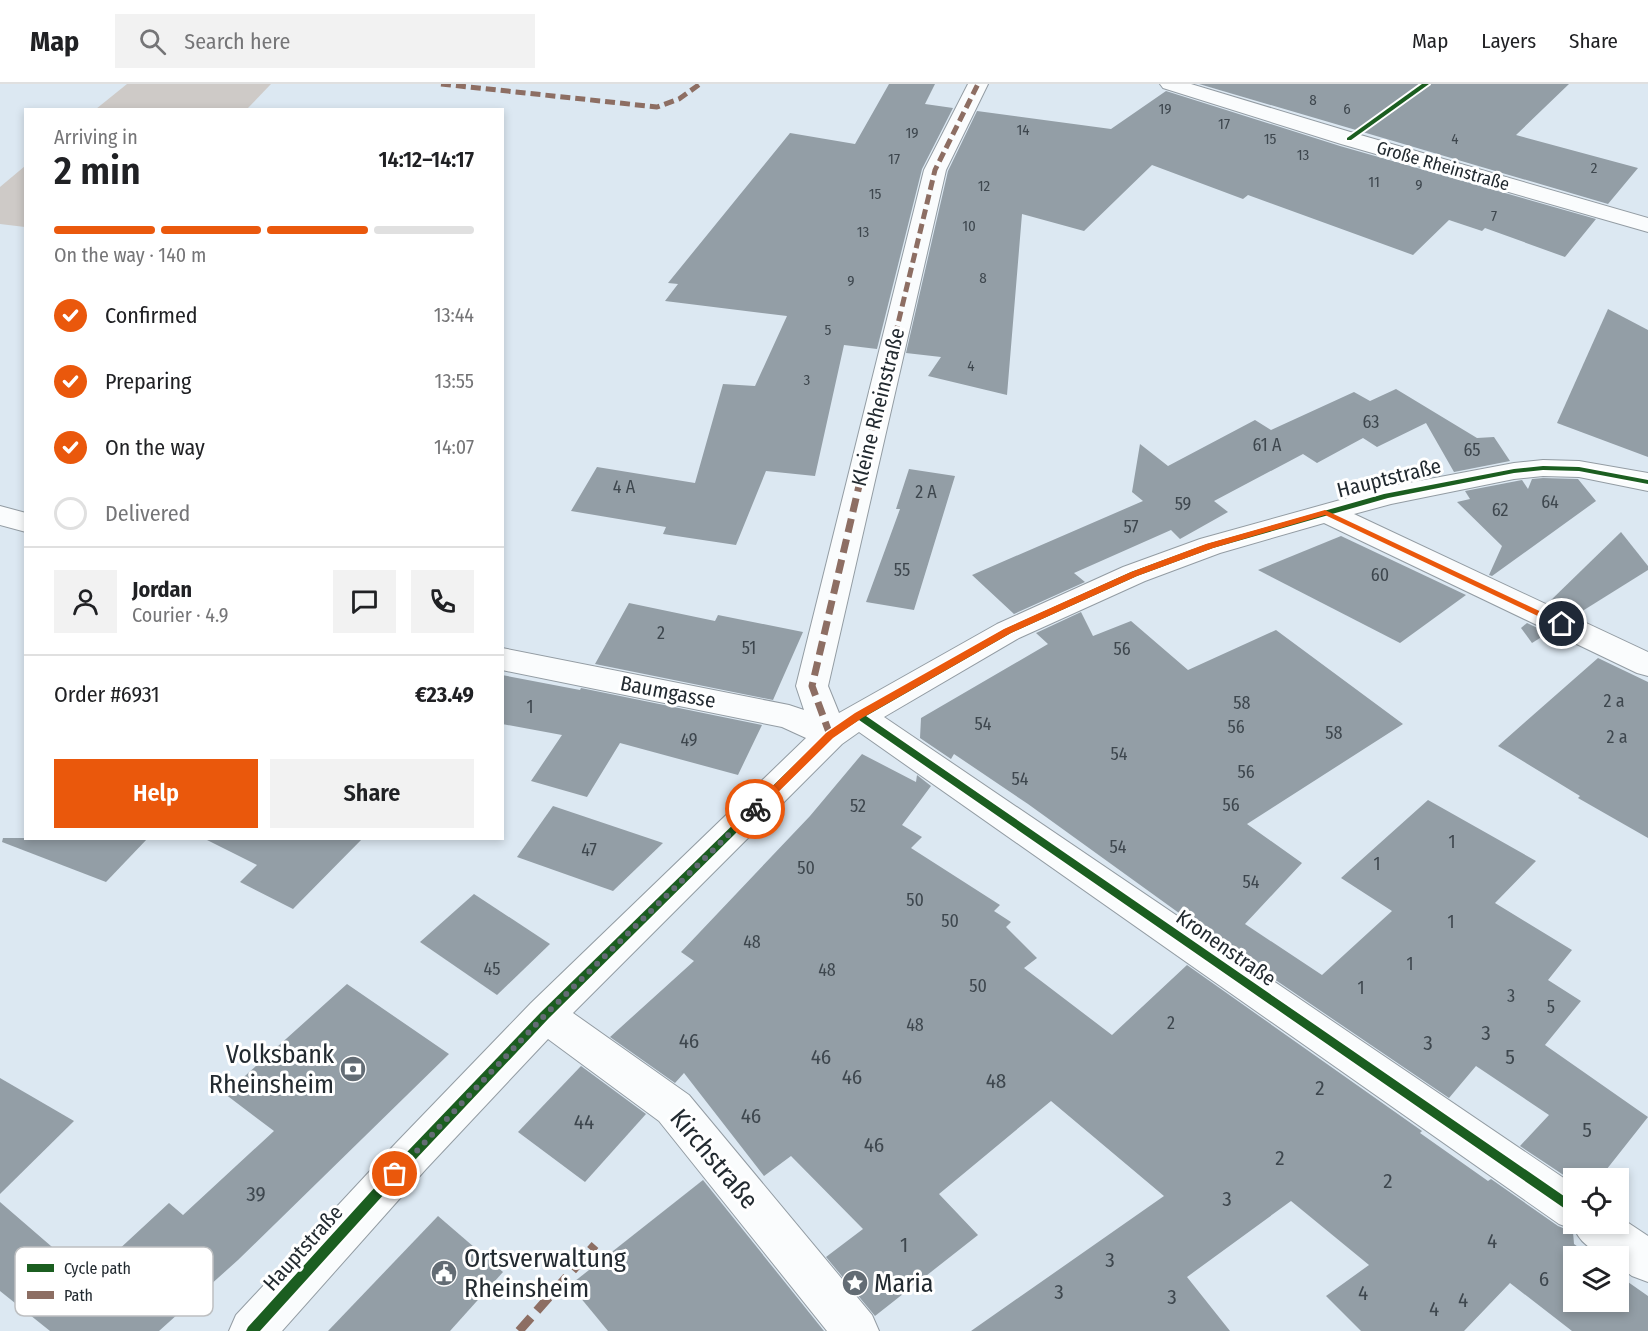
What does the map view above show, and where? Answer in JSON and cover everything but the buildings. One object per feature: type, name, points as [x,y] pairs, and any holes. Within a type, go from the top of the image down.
[{"type":"street","name":"Kleine Rheinstraße","points":[[844,726],[812,686],[935,170],[978,84]]},
{"type":"street","name":"Große Rheinstraße","points":[[1170,84],[1349,139],[1648,225]]},
{"type":"street","name":"Hauptstraße","points":[[252,1331],[411,1156],[545,1015],[844,726],[1008,631],[1134,574],[1209,546],[1325,512],[1454,481],[1543,468],[1609,473],[1648,482]]},
{"type":"street","points":[[1325,512],[1648,665]]},
{"type":"street","points":[[0,515],[24,522]]},
{"type":"street","name":"Baumgasse","points":[[504,659],[844,726]]},
{"type":"street","name":"Kronenstraße","points":[[844,726],[1563,1203]]},
{"type":"street","name":"Kirchstraße","points":[[545,1015],[674,1108],[856,1331]]},
{"type":"street","points":[[1609,1234],[1648,1261]]},
{"type":"shaded area","points":[[127,84],[271,84],[248,108],[97,108]]},
{"type":"shaded area","points":[[24,167],[24,227],[0,224],[0,187]]},
{"type":"marked path","points":[[441,84],[657,107],[679,99],[700,84]]},
{"type":"marked path","points":[[830,735],[812,686],[836,579],[935,170],[978,84]]},
{"type":"marked path","points":[[519,1331],[595,1245]]},
{"type":"cycle path","points":[[1349,139],[1426,84]]},
{"type":"cycle path","points":[[252,1331],[411,1156],[545,1015],[830,735],[859,716],[1008,631],[1134,574],[1210,546],[1387,496],[1514,471],[1543,468],[1579,469],[1648,482]]},
{"type":"cycle path","points":[[859,716],[1563,1202]]},
{"type":"way so far","points":[[395,1174],[545,1015],[755,809]]},
{"type":"place","name":"Volksbank Rheinsheim","points":[[353,1069]]},
{"type":"place","name":"Ortsverwaltung Rheinsheim","points":[[444,1273]]},
{"type":"place","name":"Maria","points":[[855,1283]]},
{"type":"route","points":[[755,809],[830,735],[1008,631],[1134,574],[1209,546],[1325,512],[1562,624]]}]
